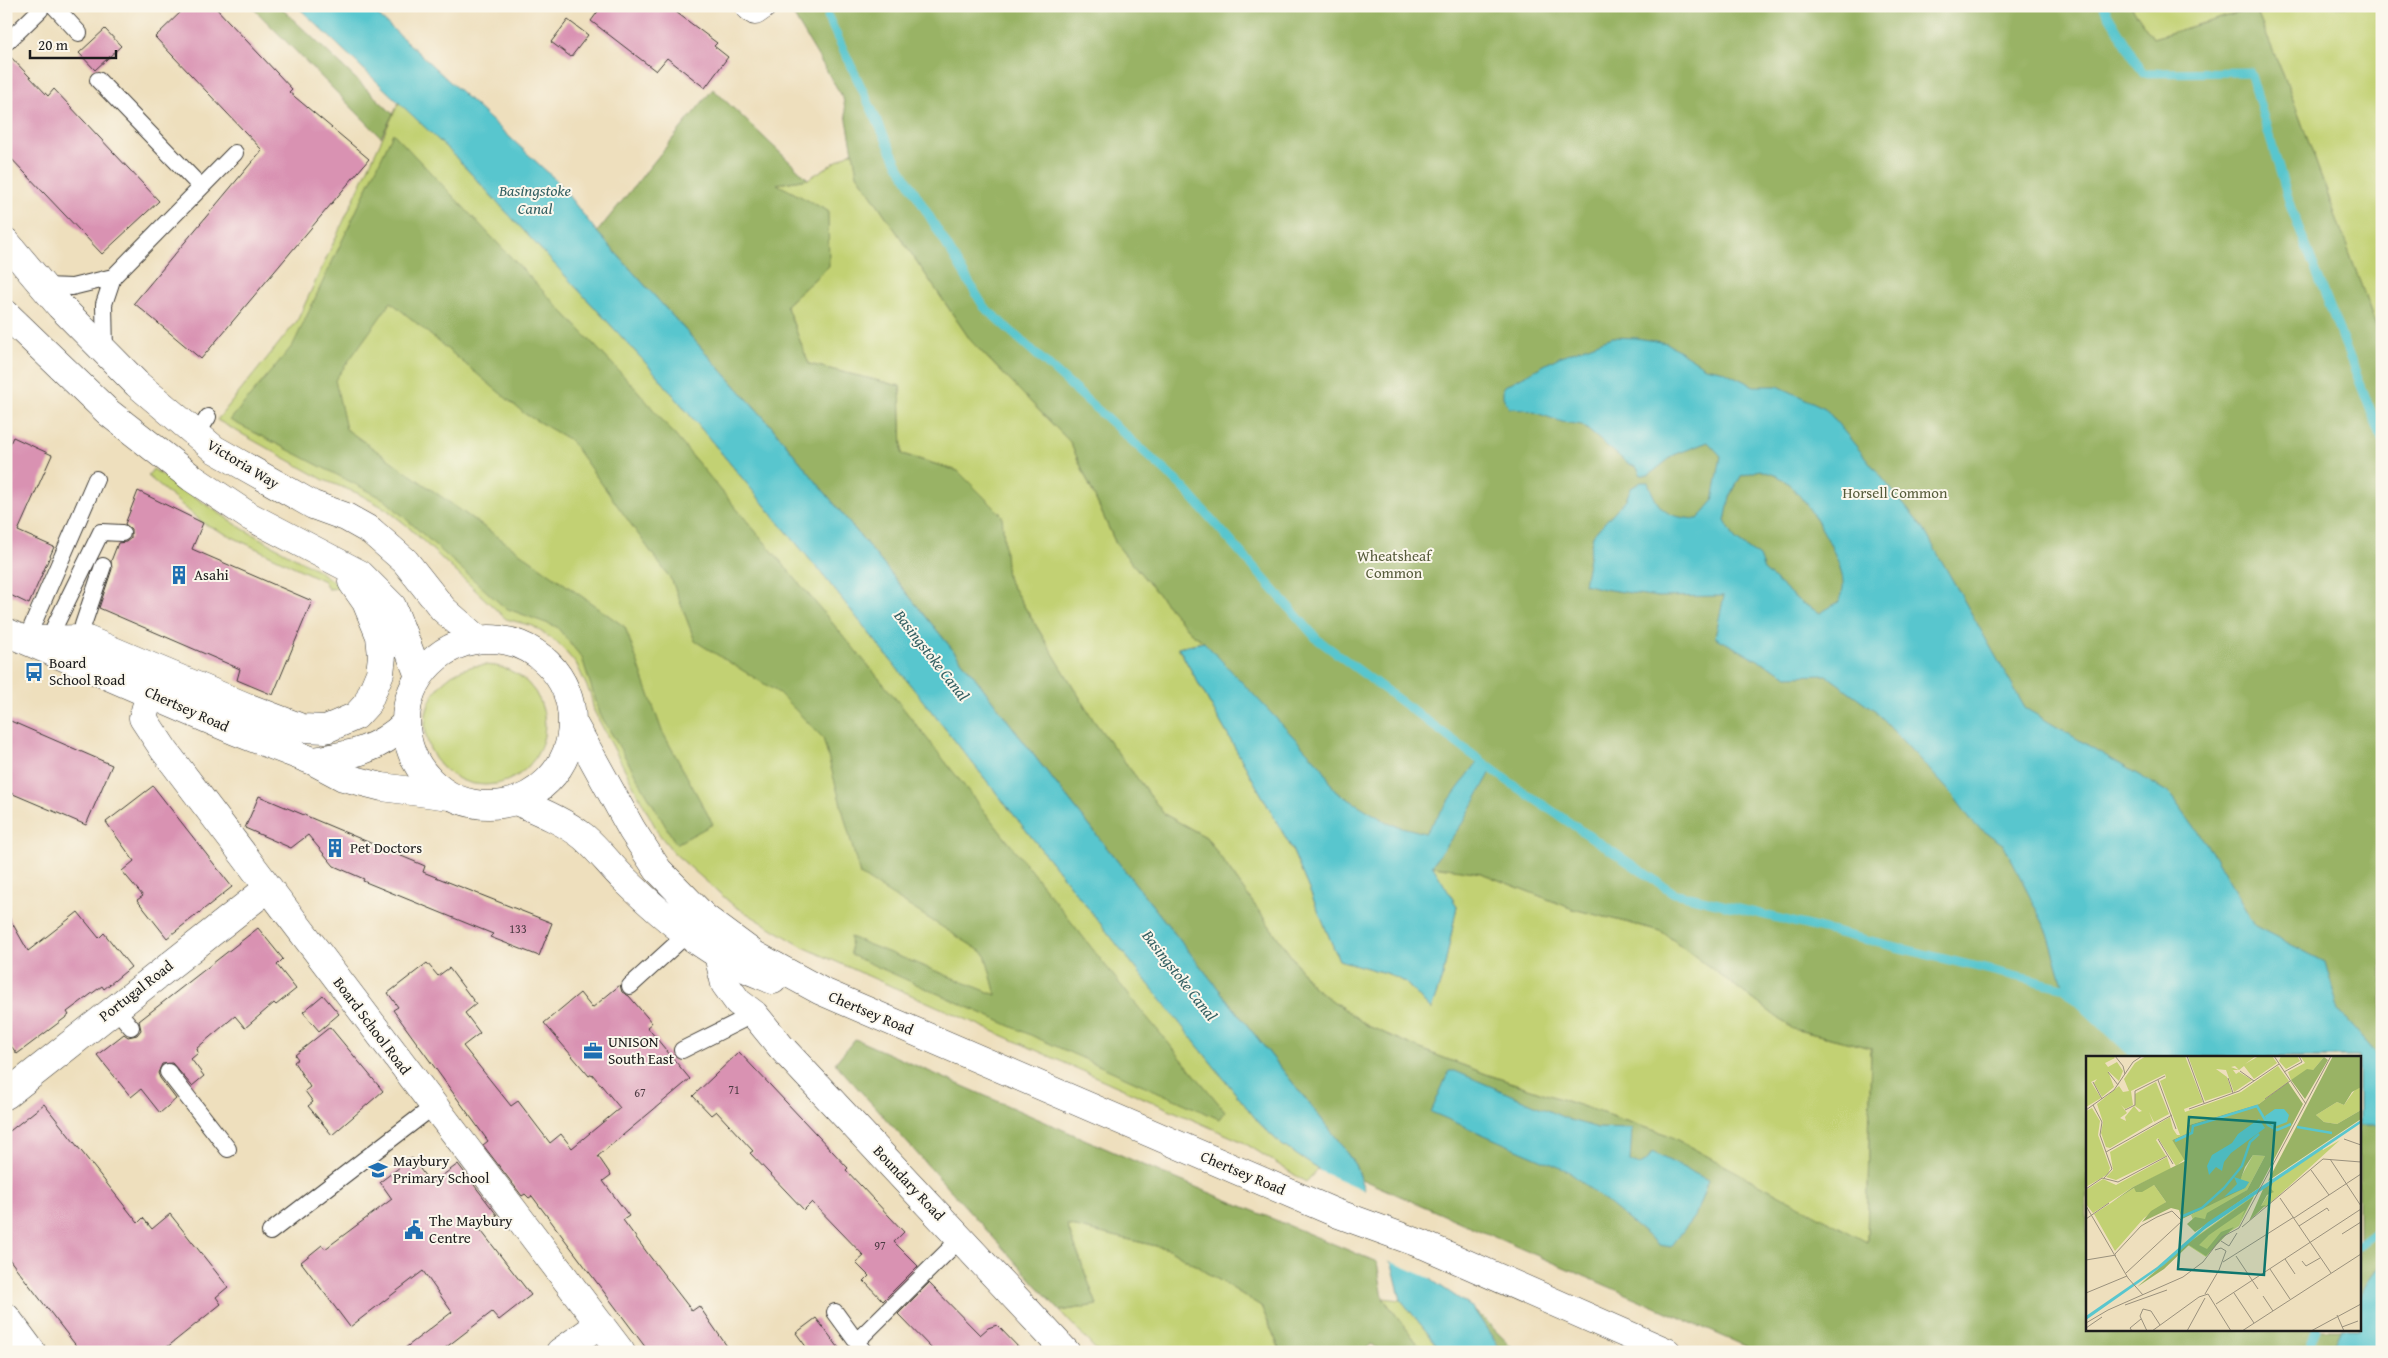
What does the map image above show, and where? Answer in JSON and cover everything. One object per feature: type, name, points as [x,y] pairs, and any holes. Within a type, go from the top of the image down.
[{"type":"main road","name":"Victoria Way","points":[[6,242],[44,286],[137,384],[203,425],[214,449],[313,505],[346,517],[371,531],[405,561],[443,608],[477,639]]},
{"type":"main road","points":[[6,314],[109,413],[192,478],[249,516],[360,574],[392,606],[419,676]]},
{"type":"main road","points":[[27,637],[85,639],[246,707],[302,728],[314,730],[331,728],[356,716],[367,704],[380,673],[382,656],[380,636],[374,618],[366,602],[339,564]]},
{"type":"main road","name":"Chertsey Road","points":[[27,637],[230,729],[313,761],[343,777],[382,787],[448,796]]},
{"type":"main road","points":[[477,639],[501,639],[516,644],[544,659],[559,677],[570,699],[573,723],[570,746],[560,768],[544,786],[516,801],[502,806],[475,806],[448,796],[431,783],[417,766],[408,746],[405,724],[408,699],[419,676],[441,654],[454,646],[477,639]]},
{"type":"main road","name":"Board School Road","points":[[150,693],[144,718],[164,750],[267,889],[621,1352]]},
{"type":"main road","name":"Chertsey Road","points":[[573,723],[632,830],[658,870],[753,963]]},
{"type":"main road","points":[[313,761],[372,748],[391,738],[405,724]]},
{"type":"main road","name":"Chertsey Road","points":[[516,801],[551,816],[585,838],[624,878],[686,935],[718,955],[753,963],[821,991],[1336,1213],[1424,1245],[1667,1352]]},
{"type":"main road","name":"Portugal Road","points":[[6,1095],[123,1017],[267,889]]},
{"type":"main road","name":"Boundary Road","points":[[718,955],[725,984],[738,1002],[754,1014],[782,1047],[1066,1352]]},
{"type":"main road","points":[[753,963],[750,989],[754,1014]]},
{"type":"main road","points":[[6,1317],[32,1352]]},
{"type":"main road","points":[[560,1352],[600,1324]]},
{"type":"lane","points":[[8,41],[44,7],[79,33]]},
{"type":"lane","points":[[98,80],[201,187]]},
{"type":"lane","points":[[105,352],[104,304],[113,277],[235,152]]},
{"type":"lane","points":[[44,286],[72,286],[113,277]]},
{"type":"lane","points":[[27,637],[96,479]]},
{"type":"lane","points":[[27,637],[101,532],[122,533]]},
{"type":"lane","points":[[85,639],[83,625],[103,566]]},
{"type":"lane","points":[[630,986],[686,935]]},
{"type":"lane","points":[[682,1050],[754,1014]]},
{"type":"lane","points":[[168,1072],[228,1149]]},
{"type":"lane","points":[[270,1232],[434,1106]]},
{"type":"lane","points":[[835,1312],[861,1346],[961,1238]]},
{"type":"green space","points":[[251,6],[279,6],[393,114],[381,137]]},
{"type":"green space","name":"Wheatsheaf Common","points":[[807,6],[2131,6],[2153,38],[2255,8],[2288,86],[2382,342],[2382,1352],[1759,1352],[1361,1179],[1355,1165],[1338,1140],[1039,762],[974,676],[767,421],[597,232],[713,89],[808,179],[777,184],[828,211],[829,266],[786,305],[809,364],[900,386],[902,454],[958,471],[1002,515],[1007,578],[1094,721],[1164,814],[1206,837],[1313,987],[1368,1026],[1423,1050],[1486,1074],[1668,1135],[1867,1242],[1871,1048],[1793,1029],[1661,931],[1573,909],[1481,873],[1432,866],[1457,906],[1443,975],[1431,1010],[1406,983],[1389,974],[1339,960],[1291,847],[1178,647],[1204,642],[1189,631],[1116,544],[1070,442],[971,341],[857,174],[843,98],[792,13]]},
{"type":"green space","points":[[2131,6],[2382,6],[2382,342],[2288,86],[2255,8],[2153,38]]},
{"type":"green space","points":[[399,102],[451,152],[655,373],[826,579],[1260,1124],[1282,1145],[1318,1169],[1306,1182],[1243,1142],[803,947],[733,905],[674,853],[659,834],[594,711],[590,693],[577,665],[558,643],[533,626],[506,619],[405,524],[386,509],[357,493],[324,480],[217,420],[297,321]]},
{"type":"green space","points":[[393,133],[637,390],[892,694],[1135,1003],[1225,1111],[1219,1119],[851,955],[850,937],[996,995],[985,954],[860,875],[823,738],[779,693],[695,641],[672,581],[570,440],[525,414],[391,302],[335,380],[346,429],[625,627],[662,731],[713,824],[676,844],[600,714],[582,658],[557,627],[505,608],[384,499],[230,420],[293,345]]},
{"type":"green space","points":[[853,151],[857,174],[971,341],[1070,442],[1116,544],[1189,631],[1204,642],[1178,647],[1291,847],[1339,959],[1389,973],[1406,983],[1432,1010],[1432,865],[1481,873],[1573,909],[1661,931],[1793,1029],[1871,1048],[1867,1243],[1668,1135],[1486,1074],[1423,1050],[1368,1026],[1313,987],[1206,837],[1164,814],[1094,721],[1007,578],[1001,515],[958,471],[902,454],[900,386],[809,364],[786,305],[829,266],[776,184],[808,179]]},
{"type":"green space","points":[[153,469],[243,529],[316,569],[342,588],[328,589],[324,581],[203,523],[148,476]]},
{"type":"green space","points":[[485,665],[508,669],[528,682],[541,702],[545,725],[541,748],[528,768],[508,781],[485,785],[462,781],[442,768],[429,748],[425,725],[429,702],[442,682],[462,669]]},
{"type":"green space","points":[[855,1039],[1162,1173],[1377,1262],[1383,1298],[1424,1352],[1384,1352],[1371,1345],[1362,1352],[1281,1352],[1261,1306],[1169,1249],[1067,1225],[1097,1305],[1060,1311],[835,1063]]},
{"type":"green space","points":[[1067,1225],[1169,1249],[1261,1306],[1281,1352],[1098,1352],[1060,1311],[1097,1305]]},
{"type":"green space","points":[[1383,1298],[1401,1300],[1443,1352],[1424,1352]]},
{"type":"green space","points":[[1473,1308],[1517,1352],[1502,1352]]},
{"type":"water","name":"Basingstoke Canal","points":[[297,6],[368,6],[556,180],[597,232],[767,421],[974,676],[1039,762],[1338,1140],[1355,1165],[1367,1197],[1433,1281],[1473,1308],[1502,1352],[1443,1352],[1401,1300],[1392,1264],[1318,1169],[1282,1145],[1260,1124],[826,579],[655,373],[451,152]]},
{"type":"water","points":[[1612,337],[1637,338],[1667,343],[1705,367],[1721,370],[1754,386],[1778,386],[1825,408],[1923,528],[2025,708],[2169,793],[2211,850],[2255,926],[2325,962],[2339,1011],[2382,1060],[2382,1126],[2360,1126],[2360,1056],[2136,1056],[2064,988],[2048,933],[2004,845],[1974,824],[1952,794],[1873,709],[1826,675],[1788,676],[1715,637],[1724,596],[1658,597],[1603,589],[1584,584],[1593,535],[1626,499],[1631,488],[1641,482],[1648,482],[1656,500],[1665,511],[1678,517],[1698,519],[1713,501],[1721,456],[1708,442],[1674,455],[1649,475],[1641,475],[1637,468],[1626,462],[1582,425],[1562,422],[1525,409],[1509,408],[1503,397],[1503,387],[1559,357]],"holes":[[[1760,470],[1776,475],[1790,485],[1810,510],[1829,542],[1841,571],[1843,589],[1840,601],[1820,613],[1800,602],[1764,570],[1759,557],[1735,539],[1725,521],[1730,497],[1741,476]]]},
{"type":"water","points":[[1204,642],[1322,767],[1335,791],[1390,824],[1425,833],[1479,760],[1492,770],[1464,821],[1432,865],[1457,906],[1443,975],[1431,1010],[1406,983],[1389,974],[1339,960],[1291,847],[1178,647]]},
{"type":"water","points":[[1449,1071],[1455,1071],[1570,1120],[1598,1128],[1632,1129],[1630,1162],[1640,1165],[1647,1161],[1652,1152],[1708,1180],[1696,1214],[1671,1247],[1659,1245],[1568,1171],[1431,1112]]},
{"type":"water","points":[[2382,1264],[2382,1352],[2330,1352],[2341,1330],[2360,1330],[2360,1301],[2369,1280]]},
{"type":"pier","points":[[1311,1167],[1368,1192],[1439,1282],[1385,1259],[1317,1170]]},
{"type":"building","points":[[187,6],[214,6],[292,89],[289,92],[369,159],[201,359],[134,303],[262,150],[155,37]]},
{"type":"building","points":[[602,6],[668,6],[717,43],[714,46],[728,57],[705,88],[667,58],[656,71],[591,21]]},
{"type":"building","points":[[568,20],[588,35],[571,57],[551,42]]},
{"type":"building","points":[[105,29],[121,46],[95,70],[79,53]]},
{"type":"building","points":[[6,52],[48,96],[54,89],[159,201],[102,254],[6,153]]},
{"type":"building","points":[[13,437],[52,455],[18,531],[54,547],[29,604],[6,593],[6,452]]},
{"type":"building","name":"Asahi","points":[[138,491],[203,523],[192,549],[312,601],[273,695],[237,680],[240,669],[99,608],[112,569],[111,561],[118,543],[126,542],[131,538],[131,529],[125,524]]},
{"type":"building","points":[[6,719],[112,765],[86,825],[6,791]]},
{"type":"building","points":[[153,786],[232,887],[167,938],[137,900],[143,896],[122,871],[134,861],[106,822]]},
{"type":"building","points":[[259,796],[425,866],[423,872],[552,923],[539,956],[490,937],[493,934],[363,881],[364,879],[334,866],[308,835],[291,848],[245,828]]},
{"type":"building","points":[[6,912],[28,951],[78,912],[99,938],[104,933],[131,967],[104,989],[102,986],[67,1012],[69,1015],[17,1054],[6,1039]]},
{"type":"building","points":[[258,928],[283,959],[277,965],[296,989],[276,1005],[274,1003],[245,1028],[235,1016],[197,1048],[198,1053],[191,1059],[204,1076],[192,1086],[172,1063],[162,1064],[158,1073],[160,1078],[176,1099],[160,1113],[141,1089],[131,1097],[97,1055],[124,1034],[128,1037],[137,1035],[141,1030],[139,1021]]},
{"type":"building","points":[[427,963],[438,976],[449,968],[476,1004],[465,1013],[480,1033],[463,1046],[511,1106],[518,1101],[550,1143],[561,1134],[572,1148],[620,1108],[592,1074],[589,1076],[544,1023],[580,993],[592,1008],[620,985],[622,992],[629,996],[652,1023],[647,1027],[690,1079],[598,1156],[611,1175],[603,1181],[629,1216],[623,1220],[648,1254],[692,1311],[699,1306],[731,1352],[649,1352],[532,1196],[529,1198],[525,1194],[522,1196],[483,1145],[488,1141],[393,1010],[398,1007],[388,993]]},
{"type":"building","points":[[323,995],[339,1014],[319,1031],[303,1012]]},
{"type":"building","points":[[330,1027],[383,1091],[332,1135],[308,1106],[313,1102],[305,1091],[310,1087],[294,1062],[298,1059],[295,1055]]},
{"type":"building","points":[[739,1052],[848,1168],[846,1170],[904,1232],[894,1242],[918,1266],[883,1301],[864,1281],[869,1276],[856,1263],[864,1256],[812,1202],[804,1210],[750,1153],[753,1151],[716,1111],[711,1115],[693,1096]]},
{"type":"building","points":[[44,1104],[138,1223],[143,1218],[152,1229],[170,1214],[228,1287],[216,1297],[221,1304],[161,1352],[81,1352],[6,1255],[6,1134]]},
{"type":"building","name":"The Maybury Centre","points":[[412,1158],[431,1184],[458,1164],[497,1215],[479,1228],[531,1295],[499,1320],[492,1312],[440,1352],[400,1352],[452,1312],[423,1271],[350,1327],[301,1262],[322,1245],[325,1249],[392,1199],[380,1182]]},
{"type":"building","points":[[929,1283],[980,1335],[988,1328],[997,1325],[1023,1352],[935,1352],[898,1314]]},
{"type":"building","points":[[816,1318],[842,1352],[810,1352],[796,1333]]},
{"type":"waterway","points":[[2103,6],[2143,73],[2250,72],[2291,208],[2382,439]]},
{"type":"waterway","points":[[828,17],[896,161],[984,307],[1183,487],[1317,639],[1512,784],[1674,893],[2064,988],[2136,1056]]},
{"type":"waterway","points":[[2360,1244],[2382,1227]]},
{"type":"waterway","points":[[2308,1352],[2317,1330]]},
{"type":"place","name":"Asahi","points":[[179,575]]},
{"type":"place","name":"Board School Road","points":[[34,672]]},
{"type":"place","name":"Pet Doctors","points":[[335,848]]},
{"type":"place","name":"UNISON South East","points":[[593,1051]]},
{"type":"place","name":"Maybury Primary School","points":[[378,1170]]},
{"type":"place","name":"The Maybury Centre","points":[[414,1230]]},
{"type":"park label","name":"Horsell Common","points":[[1895,493]]}]
